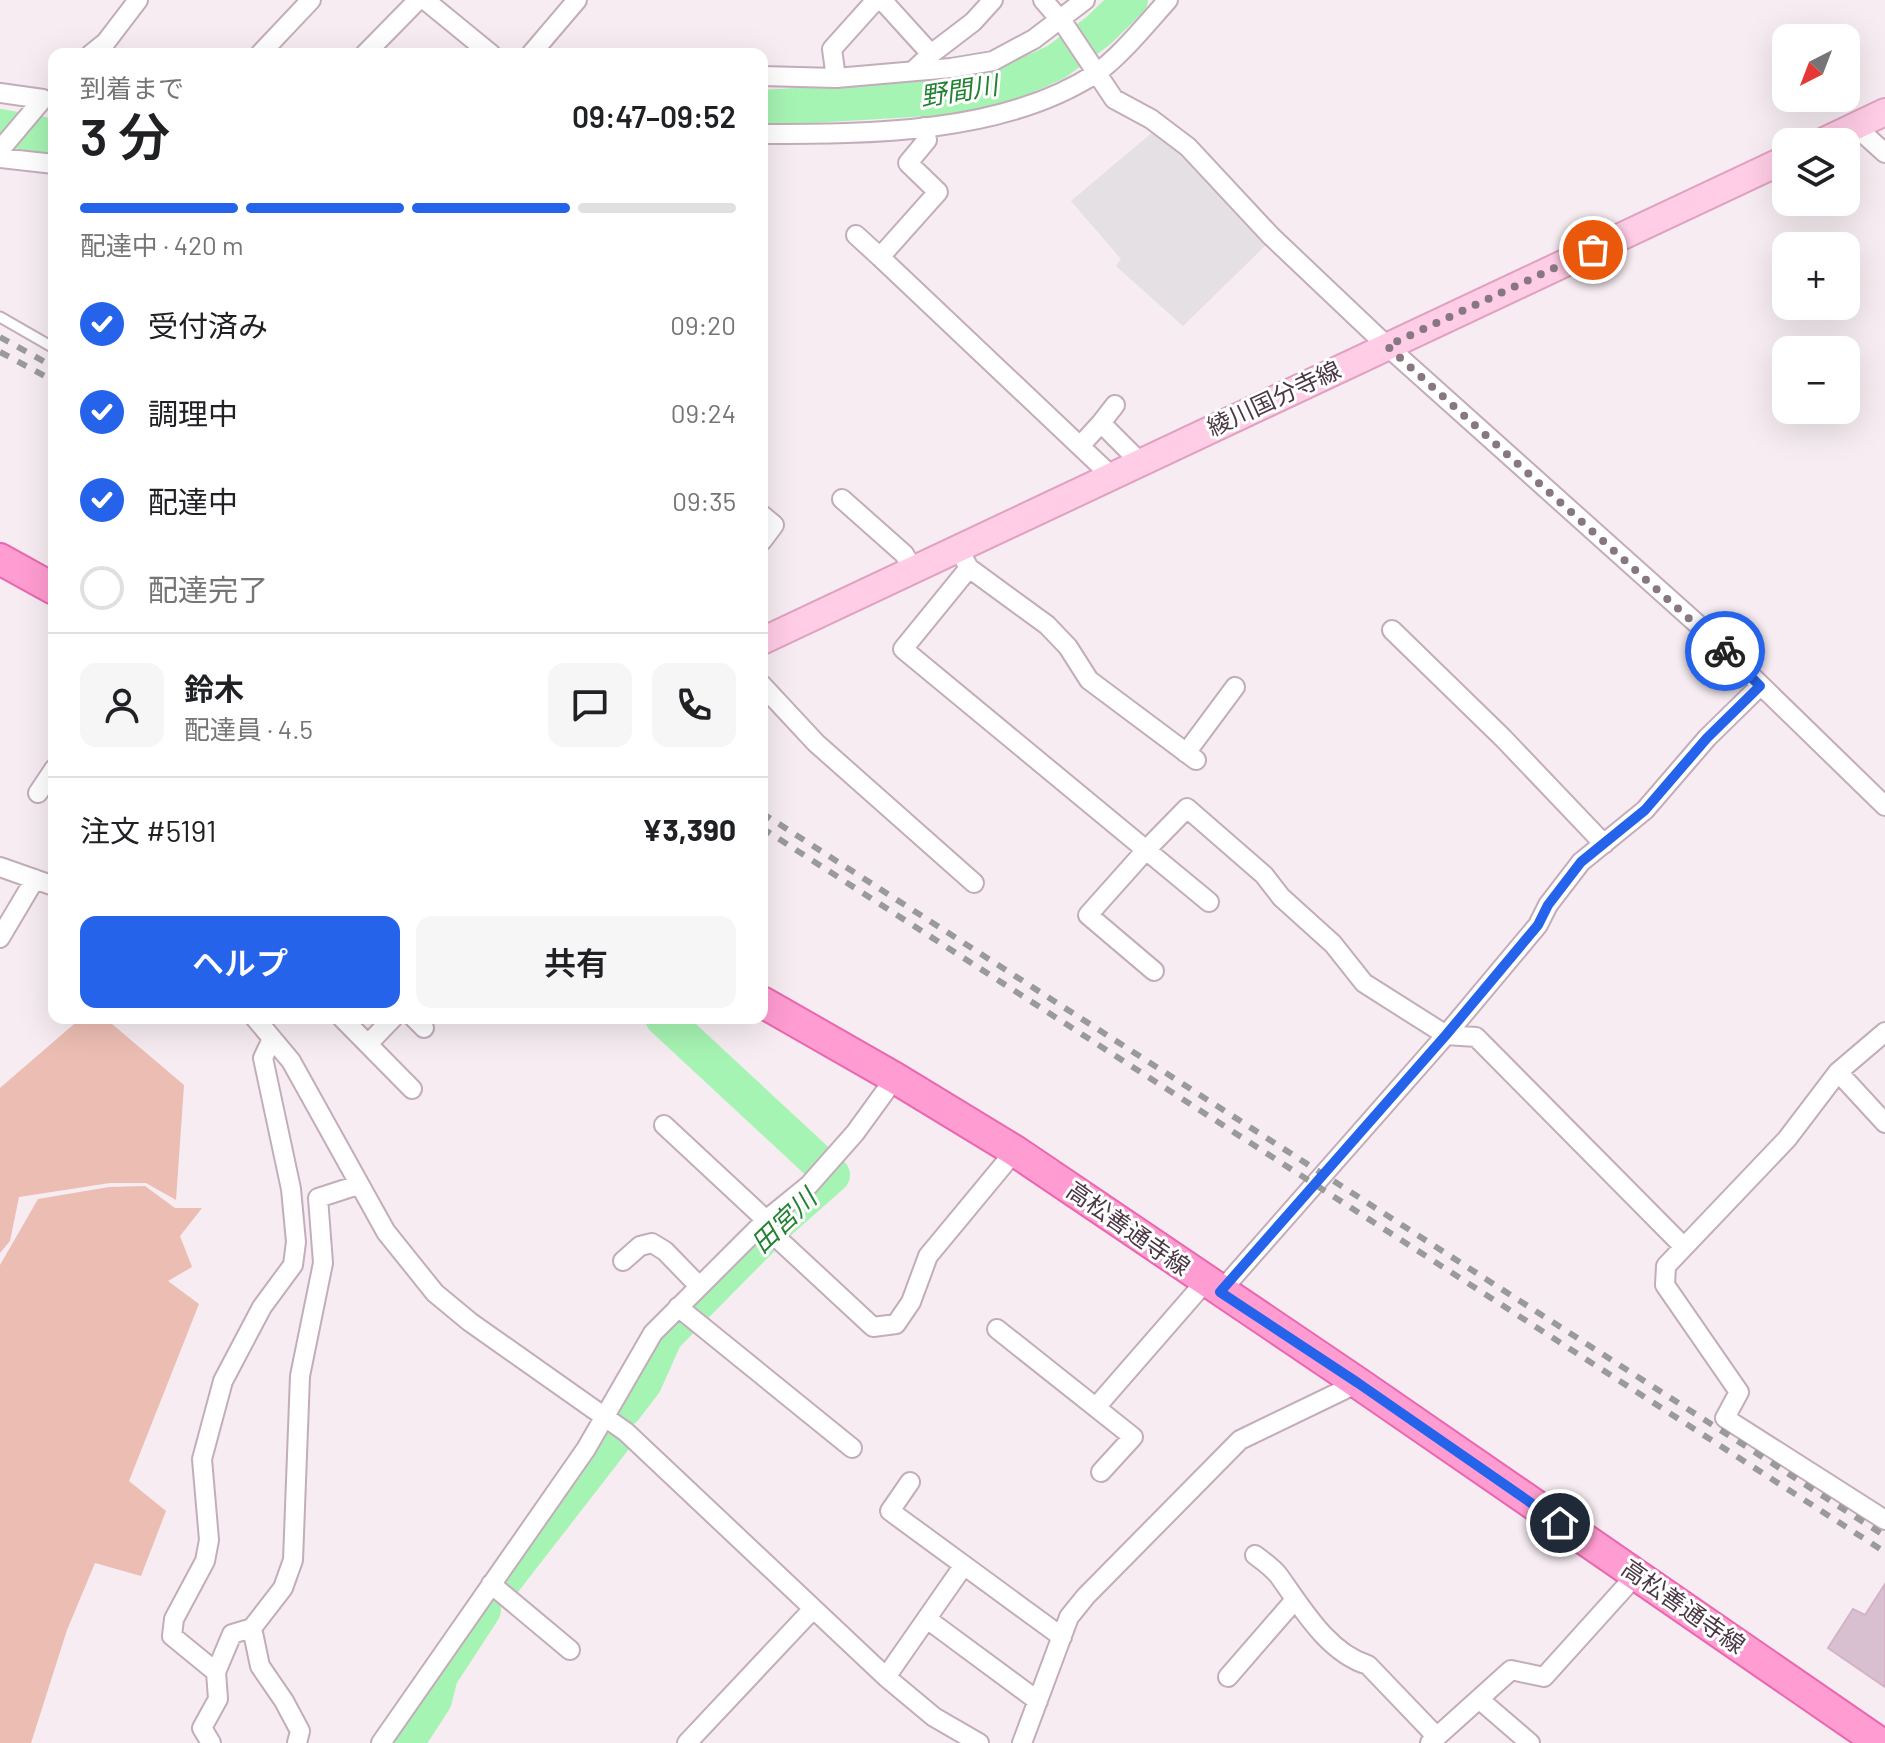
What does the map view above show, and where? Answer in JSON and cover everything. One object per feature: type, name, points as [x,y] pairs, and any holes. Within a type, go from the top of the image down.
[{"type":"main road","points":[[1851,128],[1885,112]]},
{"type":"main road","name":"綾川国分寺線","points":[[768,638],[913,569],[964,558],[1109,477],[1772,166]]},
{"type":"main road","points":[[0,559],[48,586]]},
{"type":"main road","name":"高松善通寺線","points":[[768,1005],[1015,1151],[1880,1743]]},
{"type":"street","points":[[98,48],[138,0]]},
{"type":"street","points":[[266,48],[311,0]]},
{"type":"street","points":[[371,48],[418,0]]},
{"type":"street","points":[[425,0],[484,48]]},
{"type":"street","points":[[536,48],[577,0]]},
{"type":"street","points":[[836,78],[832,49],[876,0]]},
{"type":"street","points":[[882,0],[931,54]]},
{"type":"street","points":[[913,71],[973,22],[993,0]]},
{"type":"street","points":[[1043,0],[1062,22],[1114,99],[1151,119],[1188,147],[1271,236],[1387,346],[1704,630],[1885,806]]},
{"type":"street","points":[[768,76],[836,78],[951,68],[993,61],[1062,22],[1085,0]]},
{"type":"street","points":[[768,134],[924,127],[975,121],[1031,106],[1094,70],[1168,0]]},
{"type":"street","points":[[0,93],[47,99]]},
{"type":"street","points":[[0,150],[47,99]]},
{"type":"street","points":[[1855,126],[1885,153]]},
{"type":"street","points":[[880,257],[938,192],[908,163],[927,140],[924,127]]},
{"type":"street","points":[[0,158],[48,163]]},
{"type":"street","points":[[856,235],[1109,477]]},
{"type":"street","points":[[1080,446],[1115,405]]},
{"type":"street","points":[[1101,423],[1140,462]]},
{"type":"street","points":[[842,499],[904,554],[913,569]]},
{"type":"street","points":[[1209,902],[903,649],[964,558],[1047,625],[1068,647],[1089,680],[1191,756],[1235,687]]},
{"type":"street","points":[[1392,630],[1503,738],[1604,844]]},
{"type":"street","points":[[1097,1406],[1446,1035],[1538,925],[1548,905],[1581,862],[1645,810],[1707,738],[1760,686]]},
{"type":"street","points":[[768,691],[816,743],[974,883]]},
{"type":"street","points":[[38,793],[48,778]]},
{"type":"street","points":[[1154,971],[1088,915],[1187,808],[1264,875],[1281,897],[1333,944],[1364,983],[1446,1035],[1476,1037],[1684,1247]]},
{"type":"street","points":[[0,867],[48,884]]},
{"type":"street","points":[[0,938],[35,879]]},
{"type":"street","points":[[260,1024],[291,1061],[358,1185],[395,1244],[435,1293],[470,1322],[626,1432],[886,1677],[934,1717],[979,1743]]},
{"type":"street","points":[[348,1024],[412,1089]]},
{"type":"street","points":[[368,1044],[387,1024]]},
{"type":"street","points":[[1884,1033],[1838,1072],[1787,1139],[1666,1266],[1665,1285],[1739,1392],[1725,1418],[1885,1520]]},
{"type":"street","points":[[216,1672],[172,1636],[174,1619],[205,1561],[209,1540],[202,1459],[223,1381],[262,1307],[293,1265],[296,1242],[291,1189],[263,1058],[272,1039]]},
{"type":"street","points":[[1838,1072],[1885,1123]]},
{"type":"street","points":[[381,1743],[554,1496],[606,1416],[653,1333],[699,1286],[767,1227],[809,1185],[855,1133],[895,1078]]},
{"type":"street","points":[[664,1125],[873,1327],[896,1324],[911,1302],[928,1256],[1015,1151]]},
{"type":"street","points":[[202,1738],[218,1699],[216,1672],[232,1634],[252,1628],[283,1588],[293,1560],[300,1376],[323,1263],[318,1198],[358,1185]]},
{"type":"street","points":[[623,1261],[640,1246],[652,1243],[665,1251],[699,1286]]},
{"type":"street","points":[[678,1307],[852,1448]]},
{"type":"street","points":[[997,1329],[1133,1437],[1101,1472]]},
{"type":"street","points":[[1022,1743],[1069,1617],[1086,1596],[1240,1440],[1358,1383]]},
{"type":"street","points":[[910,1482],[890,1511],[1062,1637]]},
{"type":"street","points":[[1255,1555],[1277,1573],[1294,1601],[1333,1645],[1356,1661],[1368,1665],[1433,1740],[1511,1670],[1544,1677],[1636,1575]]},
{"type":"street","points":[[886,1677],[964,1565]]},
{"type":"street","points":[[491,1584],[570,1650]]},
{"type":"street","points":[[1228,1677],[1294,1601]]},
{"type":"street","points":[[687,1743],[812,1610]]},
{"type":"street","points":[[927,1619],[1038,1701]]},
{"type":"street","points":[[252,1628],[260,1666],[300,1731],[297,1743]]},
{"type":"street","points":[[1343,1676],[1356,1661]]},
{"type":"street","points":[[1480,1700],[1530,1743]]},
{"type":"lane","points":[[0,317],[48,345]]},
{"type":"shaded area","points":[[1154,131],[1191,163],[1267,244],[1183,326],[1116,266],[1121,259],[1071,201]]},
{"type":"shaded area","points":[[74,1024],[112,1024],[184,1085],[176,1200],[146,1183],[110,1183],[19,1197],[10,1241],[0,1253],[0,1088]]},
{"type":"shaded area","points":[[145,1186],[175,1208],[202,1208],[180,1236],[192,1267],[168,1281],[199,1304],[129,1481],[166,1511],[141,1576],[95,1563],[67,1630],[31,1743],[0,1743],[0,1265],[38,1199],[109,1187]]},
{"type":"building","points":[[1885,1584],[1885,1687],[1828,1648],[1853,1609],[1865,1615]]},
{"type":"waterway","name":"野間川","points":[[768,108],[961,96],[1001,87],[1056,62],[1098,31],[1130,0]]},
{"type":"waterway","name":"野間川","points":[[0,127],[48,136]]},
{"type":"waterway","name":"田宮川","points":[[624,1409],[644,1383],[665,1336],[773,1227],[832,1175],[669,1024]]},
{"type":"waterway","name":"田宮川","points":[[503,1582],[614,1439]]},
{"type":"waterway","name":"田宮川","points":[[406,1743],[434,1700],[440,1676],[483,1610]]},
{"type":"railway","points":[[0,337],[48,364]]},
{"type":"railway","points":[[0,352],[48,378]]},
{"type":"railway","points":[[768,817],[1885,1536]]},
{"type":"railway","points":[[768,832],[1885,1552]]},
{"type":"way so far","points":[[1593,250],[1387,346],[1725,651]]},
{"type":"route","points":[[1560,1523],[1220,1292],[1446,1035],[1538,925],[1548,905],[1581,862],[1645,810],[1707,738],[1760,686],[1725,651]]}]
